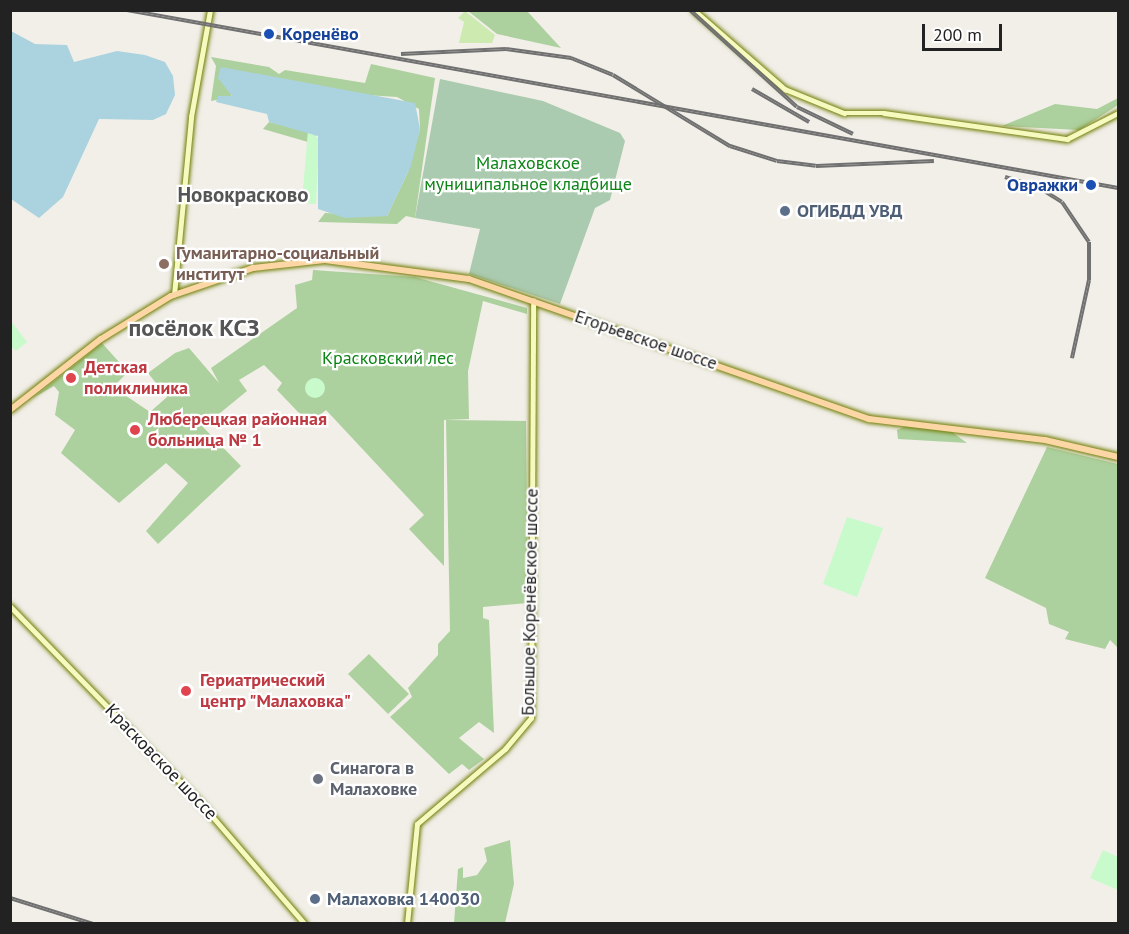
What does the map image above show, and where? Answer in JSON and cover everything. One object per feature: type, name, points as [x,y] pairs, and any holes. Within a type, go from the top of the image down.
[{"type":"main road","points":[[174,295],[191,117],[210,10]]},
{"type":"main road","points":[[694,10],[785,89],[844,113],[884,113],[1067,139],[1119,112]]},
{"type":"main road","name":"Егорьевское шоссе","points":[[10,410],[107,334],[174,295],[253,268],[307,259],[431,270],[533,300],[859,416],[1046,440],[1119,457]]},
{"type":"main road","name":"Большое Коренёвское шоссе","points":[[407,924],[417,824],[505,749],[531,718],[533,300]]},
{"type":"main road","name":"Красковское шоссе","points":[[10,606],[201,803],[305,924]]},
{"type":"green space","points":[[465,11],[495,35],[492,43],[459,43],[464,22],[458,18]]},
{"type":"green space","points":[[468,11],[527,11],[561,48],[497,34]]},
{"type":"green space","points":[[211,57],[269,67],[279,74],[285,70],[365,83],[371,64],[435,78],[415,218],[406,216],[397,224],[318,222],[325,213],[387,216],[408,172],[420,129],[419,109],[397,97],[350,94],[221,68],[232,97],[211,101],[216,66]]},
{"type":"green space","name":"Малаховское муниципальное кладбище","points":[[440,79],[543,101],[620,133],[625,141],[610,200],[595,208],[560,304],[469,274],[480,229],[415,218]]},
{"type":"green space","points":[[1118,98],[1118,105],[1079,130],[1002,126],[1055,104],[1097,109]]},
{"type":"green space","points":[[269,122],[316,133],[303,194],[308,142],[263,129]]},
{"type":"green space","points":[[308,130],[319,139],[316,204],[302,203]]},
{"type":"green space","name":"Красковский лес","points":[[313,270],[415,277],[527,308],[527,314],[483,301],[468,371],[469,419],[444,420],[444,566],[409,529],[424,515],[326,410],[311,422],[298,412],[277,390],[282,383],[264,365],[239,380],[247,391],[203,427],[241,466],[158,544],[146,531],[188,483],[166,463],[119,503],[61,453],[75,430],[55,415],[59,392],[54,386],[33,398],[102,343],[128,372],[113,387],[150,412],[167,397],[148,373],[175,353],[189,348],[219,383],[211,368],[297,308],[295,285],[312,280]]},
{"type":"green space","points":[[11,321],[27,342],[16,351],[11,347]]},
{"type":"green space","points":[[311,378],[319,378],[325,384],[325,392],[319,398],[311,398],[305,392],[305,384]]},
{"type":"green space","points":[[446,420],[526,421],[528,603],[483,607],[483,618],[489,620],[494,733],[479,722],[459,738],[484,759],[469,770],[462,764],[449,774],[390,717],[412,697],[408,688],[438,655],[438,644],[450,631]]},
{"type":"green space","points":[[909,425],[952,432],[967,443],[898,439],[897,430]]},
{"type":"green space","points":[[1047,447],[1118,464],[1118,648],[1110,640],[1105,649],[1065,639],[1069,632],[1049,624],[1046,608],[985,578]]},
{"type":"green space","points":[[847,517],[883,528],[857,597],[823,584]]},
{"type":"green space","points":[[369,654],[409,694],[388,714],[348,674]]},
{"type":"green space","points":[[510,840],[514,884],[505,923],[454,923],[458,869],[463,867],[463,878],[477,875],[487,861],[484,848]]},
{"type":"green space","points":[[1103,850],[1118,857],[1118,890],[1090,878]]},
{"type":"water","points":[[11,31],[35,44],[67,45],[74,62],[117,51],[145,55],[165,62],[173,76],[175,95],[166,114],[153,120],[99,119],[63,197],[39,218],[11,199]]},
{"type":"water","points":[[221,67],[415,103],[420,129],[411,166],[387,216],[345,218],[318,209],[318,136],[269,122],[267,114],[216,102],[218,96],[232,96],[218,78]]},
{"type":"railway","points":[[127,10],[1118,188]]},
{"type":"railway","points":[[690,10],[797,107],[853,134]]},
{"type":"railway","points":[[401,54],[506,49],[571,58],[613,75],[730,146],[777,161],[816,166],[934,161]]},
{"type":"railway","points":[[752,89],[809,122]]},
{"type":"railway","points":[[1005,177],[1038,187],[1062,202],[1089,242],[1089,280],[1072,358]]},
{"type":"railway","points":[[10,898],[93,924]]},
{"type":"place","name":"Коренёво","points":[[269,34]]},
{"type":"place","name":"Овражки","points":[[1091,185]]},
{"type":"place","name":"ОГИБДД УВД","points":[[785,211]]},
{"type":"place","name":"Гуманитарно-социальный институт","points":[[164,264]]},
{"type":"place","name":"Детская поликлиника","points":[[71,378]]},
{"type":"place","name":"Люберецкая районная больница № 1","points":[[135,430]]},
{"type":"place","name":"Гериатрический центр \"Малаховка\"","points":[[186,691]]},
{"type":"place","name":"Синагога в Малаховке","points":[[318,779]]},
{"type":"place","name":"Малаховка 140030","points":[[315,899]]},
{"type":"district","name":"Новокрасково","points":[[243,195]]},
{"type":"district","name":"посёлок КСЗ","points":[[194,328]]}]
